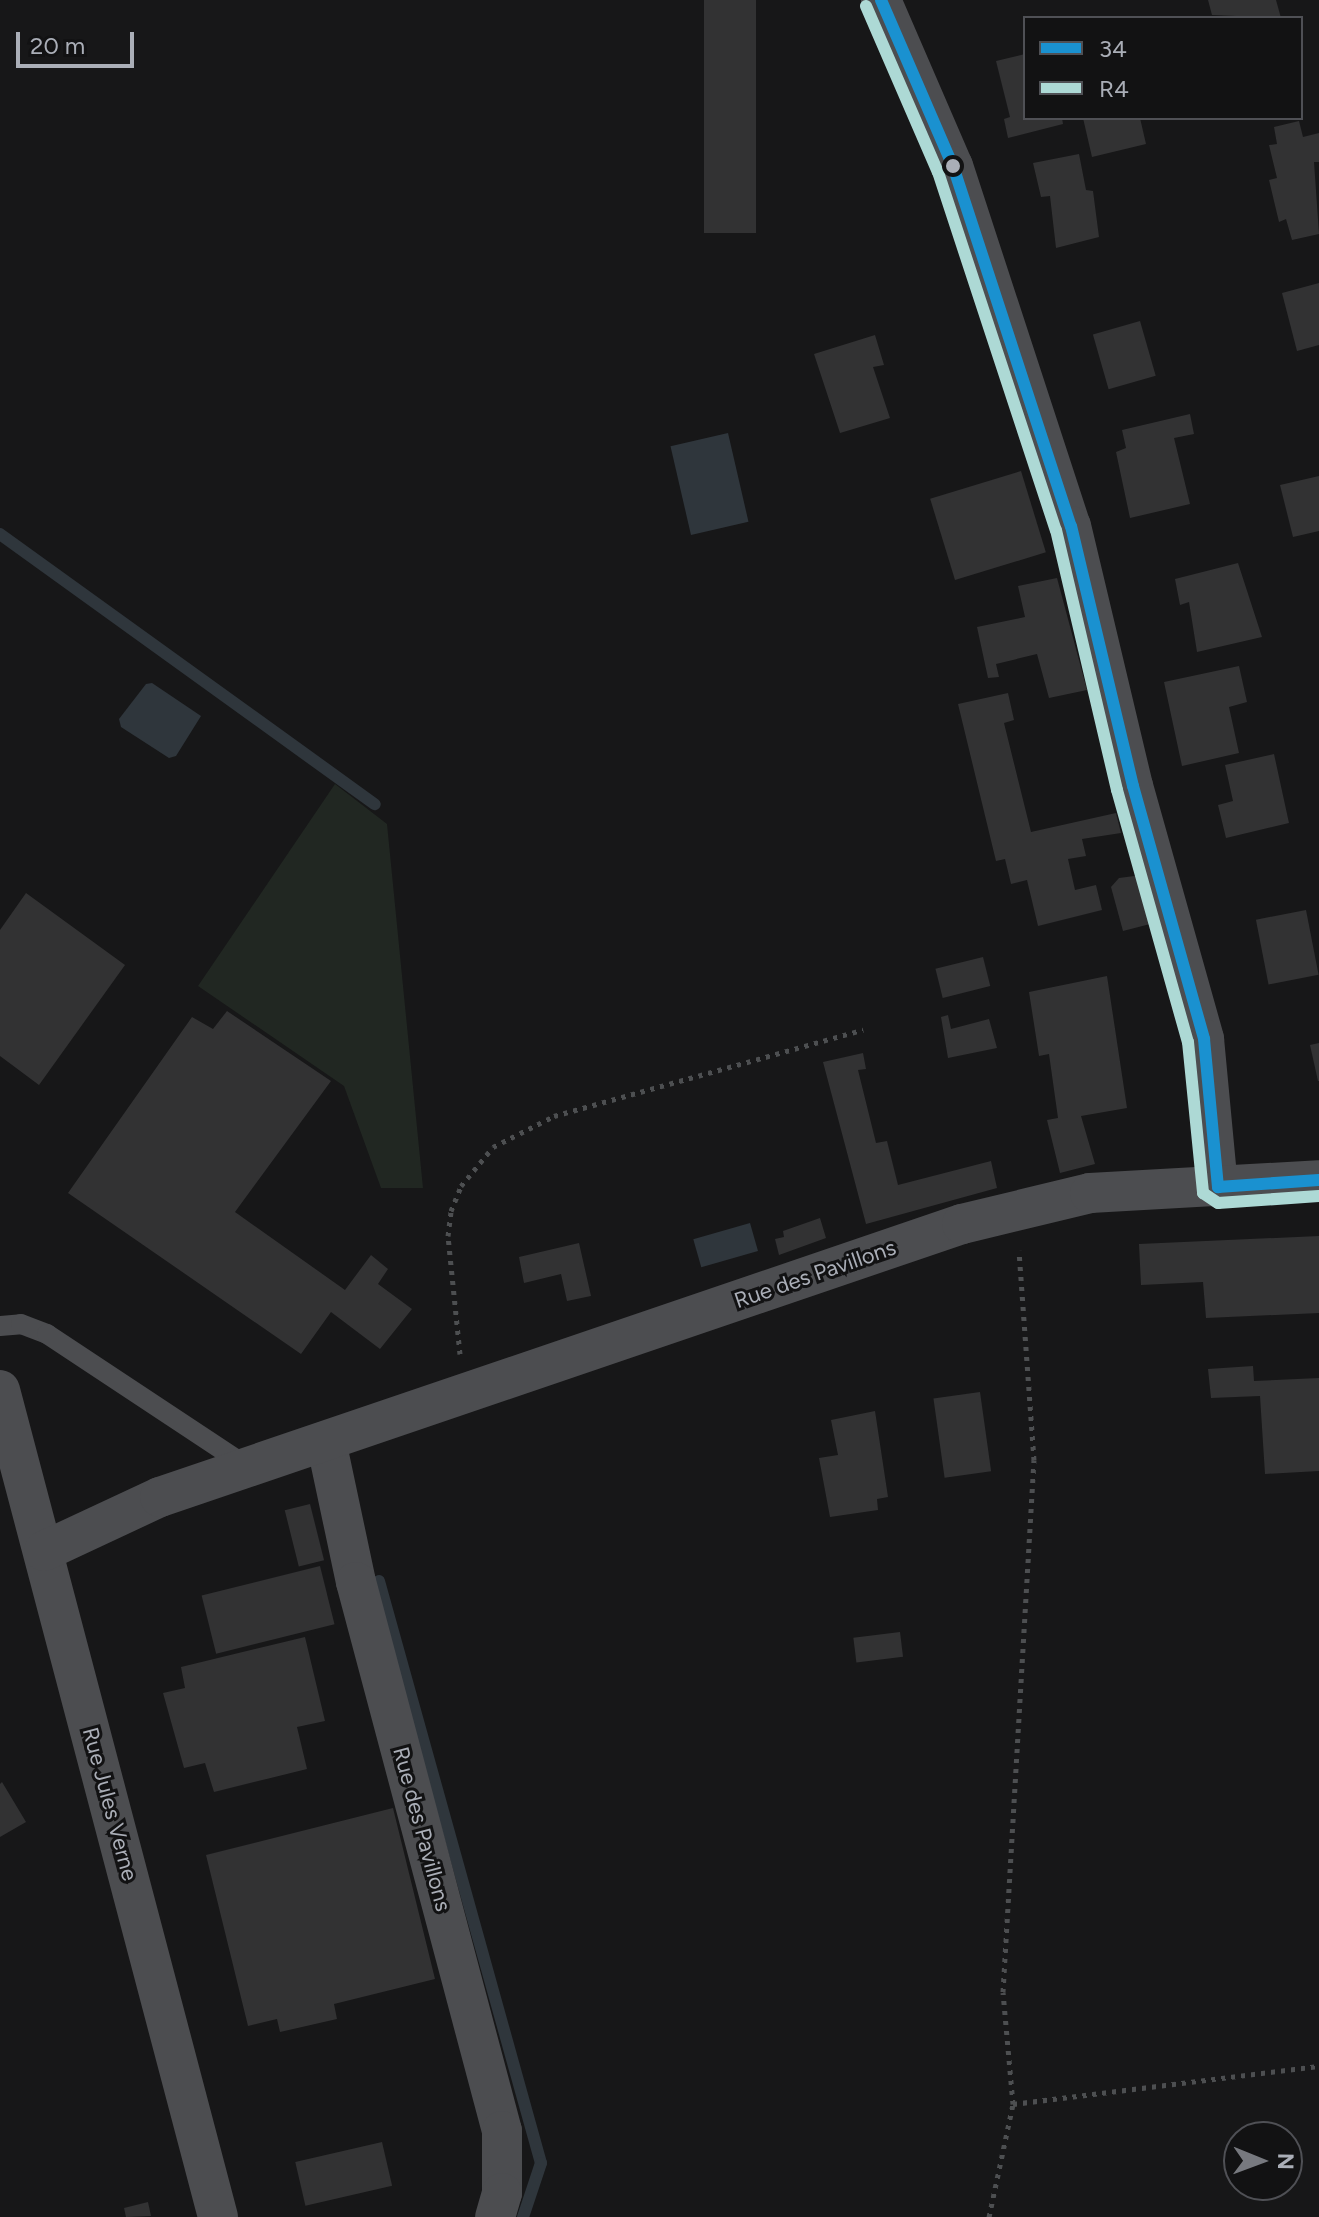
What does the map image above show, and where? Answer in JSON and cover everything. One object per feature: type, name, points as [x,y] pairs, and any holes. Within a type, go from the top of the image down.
[{"type":"street","points":[[881,0],[953,166],[1071,526],[1133,786],[1204,1039],[1218,1187]]},
{"type":"street","name":"Rue des Pavillons","points":[[44,1551],[160,1497],[962,1224],[1090,1193],[1319,1180]]},
{"type":"street","name":"Rue Jules Verne","points":[[0,1390],[218,2217]]},
{"type":"street","name":"Rue des Pavillons","points":[[326,1441],[356,1582],[502,2131],[502,2193],[495,2217]]},
{"type":"lane","points":[[0,1326],[21,1324],[47,1334],[248,1467]]},
{"type":"path","points":[[464,1394],[448,1236],[461,1186],[493,1147],[554,1116],[863,1030]]},
{"type":"path","points":[[989,2217],[1013,2104],[1003,1992],[1034,1460],[1021,1261],[1012,1212]]},
{"type":"path","points":[[1013,2104],[1319,2066]]},
{"type":"shaded area","points":[[728,433],[748,522],[691,535],[671,446]]},
{"type":"shaded area","points":[[152,683],[201,716],[176,756],[169,758],[121,727],[119,719],[146,684]]},
{"type":"shaded area","points":[[335,784],[387,824],[423,1188],[381,1188],[344,1086],[198,986]]},
{"type":"shaded area","points":[[750,1223],[758,1251],[701,1267],[693,1239]]},
{"type":"building","points":[[704,0],[756,0],[756,233],[704,233]]},
{"type":"building","points":[[1208,0],[1276,0],[1280,16],[1235,16],[1212,15]]},
{"type":"building","points":[[1023,54],[1023,120],[1062,120],[1063,124],[1008,138],[1004,119],[1010,117],[996,61]]},
{"type":"building","points":[[1083,120],[1140,120],[1146,144],[1092,157]]},
{"type":"building","points":[[1299,121],[1303,137],[1319,133],[1319,162],[1314,162],[1319,234],[1292,240],[1286,219],[1279,222],[1269,180],[1277,178],[1269,145],[1277,144],[1274,127]]},
{"type":"building","points":[[1079,154],[1086,190],[1093,191],[1099,237],[1056,248],[1050,196],[1041,197],[1033,163]]},
{"type":"building","points":[[1319,283],[1319,345],[1297,351],[1282,293]]},
{"type":"building","points":[[1140,321],[1156,376],[1109,389],[1093,335]]},
{"type":"building","points":[[875,335],[884,365],[873,367],[890,418],[840,433],[814,354]]},
{"type":"building","points":[[1190,414],[1194,434],[1174,438],[1190,504],[1130,518],[1116,452],[1126,448],[1122,430]]},
{"type":"building","points":[[1021,471],[1046,552],[955,580],[930,499]]},
{"type":"building","points":[[1319,476],[1319,531],[1293,537],[1280,485]]},
{"type":"building","points":[[1238,563],[1262,637],[1197,652],[1189,602],[1180,605],[1175,579]]},
{"type":"building","points":[[1057,578],[1087,690],[1049,698],[1037,654],[996,664],[999,677],[988,678],[977,627],[1025,617],[1018,586]]},
{"type":"building","points":[[1239,666],[1247,702],[1229,707],[1239,753],[1182,766],[1164,682]]},
{"type":"building","points":[[1008,693],[1014,720],[1004,723],[1031,832],[1116,813],[1121,833],[1082,839],[1086,856],[1068,859],[1075,890],[1096,885],[1102,910],[1038,926],[1027,880],[1011,884],[1005,859],[996,861],[958,704]]},
{"type":"building","points":[[1274,754],[1289,823],[1226,838],[1218,805],[1233,801],[1225,765]]},
{"type":"building","points":[[1142,875],[1154,923],[1123,931],[1111,887],[1119,878]]},
{"type":"building","points":[[26,893],[125,965],[39,1085],[0,1056],[0,930]]},
{"type":"building","points":[[1306,910],[1319,975],[1269,985],[1256,920]]},
{"type":"building","points":[[983,957],[990,986],[943,998],[935,969]]},
{"type":"building","points":[[1107,976],[1127,1108],[1081,1116],[1095,1164],[1060,1173],[1047,1120],[1058,1118],[1049,1054],[1039,1056],[1029,992]]},
{"type":"building","points":[[227,1011],[331,1081],[235,1212],[345,1290],[371,1255],[388,1269],[378,1284],[412,1309],[380,1349],[331,1312],[301,1354],[68,1193],[192,1017],[213,1029]]},
{"type":"building","points":[[948,1015],[951,1029],[989,1019],[997,1048],[948,1058],[941,1017]]},
{"type":"building","points":[[1319,1043],[1319,1081],[1318,1081],[1310,1045]]},
{"type":"building","points":[[863,1053],[866,1069],[858,1070],[876,1143],[887,1141],[898,1185],[991,1161],[997,1188],[866,1224],[823,1062]]},
{"type":"building","points":[[820,1218],[826,1238],[779,1255],[775,1239],[784,1237],[783,1231]]},
{"type":"building","points":[[1319,1236],[1319,1313],[1206,1318],[1203,1282],[1141,1285],[1139,1244]]},
{"type":"building","points":[[579,1243],[591,1296],[567,1301],[561,1274],[524,1283],[519,1257]]},
{"type":"building","points":[[1253,1366],[1254,1381],[1319,1378],[1319,1471],[1265,1474],[1260,1396],[1211,1398],[1208,1369]]},
{"type":"building","points":[[980,1392],[991,1471],[945,1478],[933,1399]]},
{"type":"building","points":[[875,1411],[888,1497],[877,1499],[878,1510],[830,1517],[819,1458],[838,1455],[831,1420]]},
{"type":"building","points":[[310,1504],[324,1560],[299,1567],[285,1510]]},
{"type":"building","points":[[320,1566],[335,1624],[216,1654],[202,1596]]},
{"type":"building","points":[[900,1632],[903,1657],[856,1663],[853,1638]]},
{"type":"building","points":[[305,1637],[325,1721],[297,1727],[307,1769],[214,1792],[205,1763],[184,1768],[163,1693],[185,1688],[181,1667]]},
{"type":"building","points":[[2,1782],[26,1822],[0,1837],[0,1784]]},
{"type":"building","points":[[393,1808],[435,1979],[334,2004],[337,2019],[280,2032],[277,2019],[248,2026],[206,1855]]},
{"type":"building","points":[[382,2142],[392,2186],[305,2206],[295,2162]]},
{"type":"building","points":[[148,2202],[151,2216],[126,2217],[124,2208]]},
{"type":"waterway","points":[[0,534],[375,804]]},
{"type":"waterway","points":[[379,1581],[541,2163],[523,2217]]},
{"type":"transit line","name":"34","points":[[881,0],[953,166],[1071,526],[1133,786],[1204,1039],[1218,1187]]},
{"type":"transit line","name":"R4","points":[[866,6],[938,172],[1056,530],[1117,790],[1188,1042],[1203,1193],[1218,1203],[1319,1196]]},
{"type":"transit line","name":"34","points":[[1218,1187],[1319,1180]]}]
